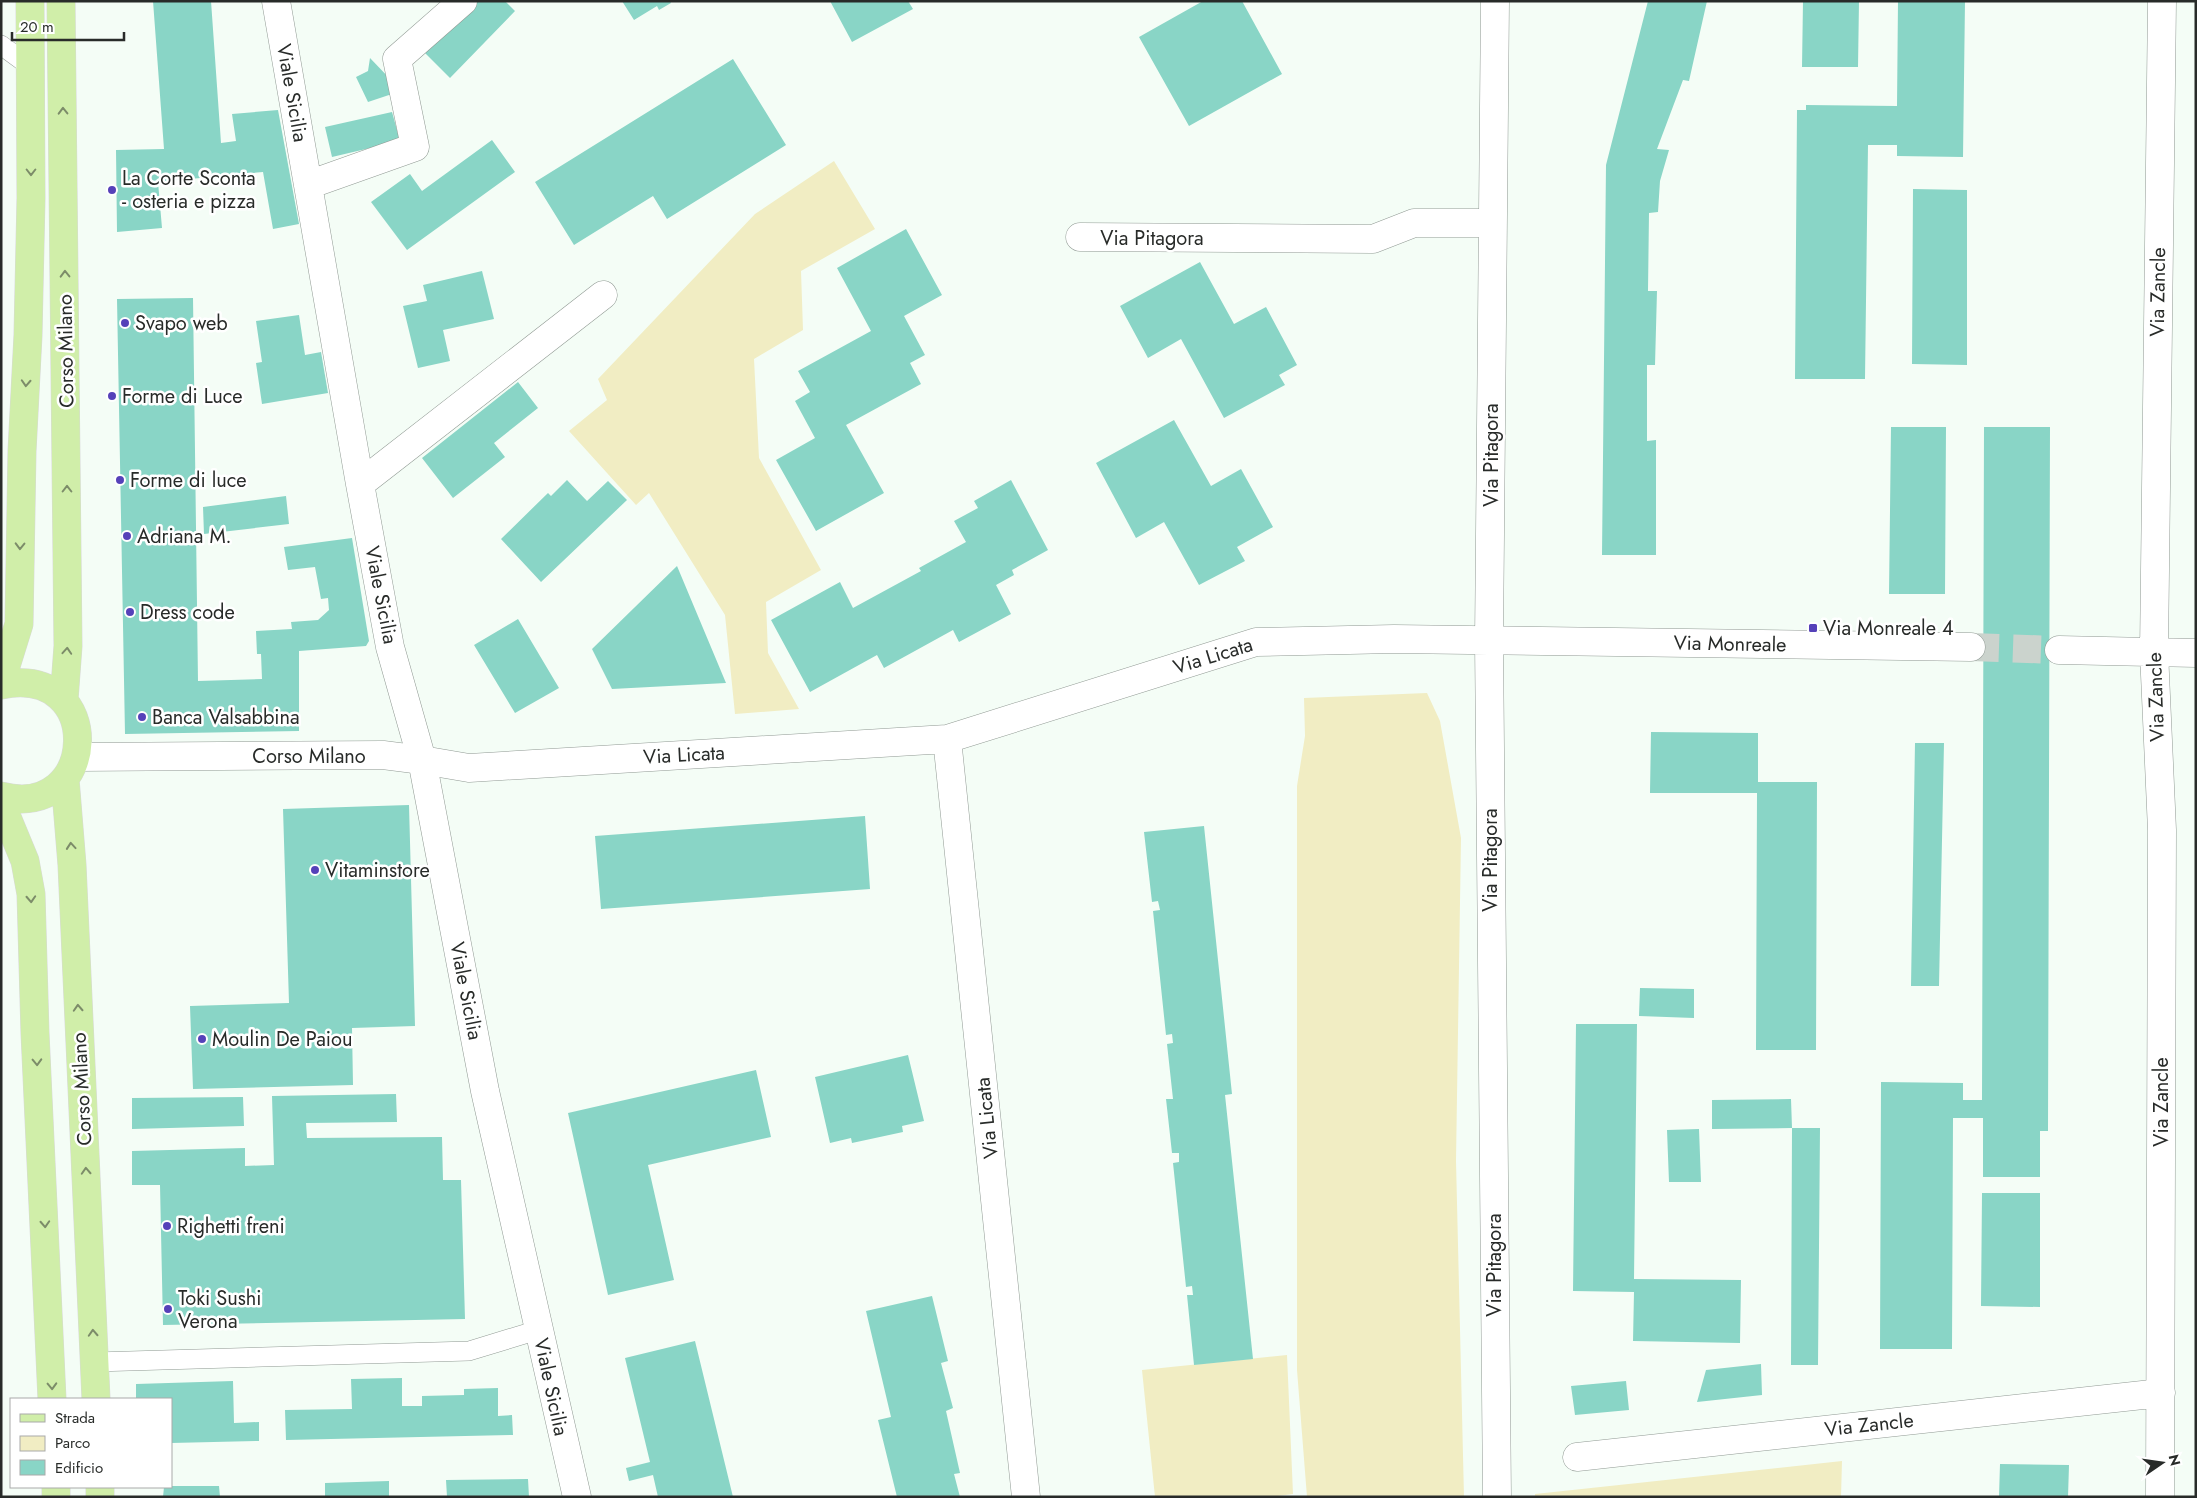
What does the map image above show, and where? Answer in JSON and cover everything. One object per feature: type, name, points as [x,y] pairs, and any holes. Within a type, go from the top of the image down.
[{"type":"main road","name":"Corso Milano","points":[[1,683],[19,624],[22,451],[28,335],[30,1]]},
{"type":"main road","name":"Corso Milano","points":[[61,1],[68,646],[64,700]]},
{"type":"main road","points":[[1,683],[18,681],[34,683],[50,690],[64,700],[72,712],[78,727],[79,742],[71,768],[54,789],[41,796],[26,799],[1,796]]},
{"type":"main road","name":"Corso Milano","points":[[71,768],[72,865],[96,1398]]},
{"type":"main road","points":[[1,803],[25,861],[32,894],[36,1043],[52,1398]]},
{"type":"street","name":"Viale Sicilia","points":[[276,1],[390,647],[422,760],[485,1091],[577,1497]]},
{"type":"street","points":[[308,185],[415,147],[397,60],[463,1]]},
{"type":"street","name":"Via Pitagora","points":[[1495,1],[1489,641],[1497,1497]]},
{"type":"street","name":"Via Zancle","points":[[2160,1497],[2162,830],[2154,652],[2162,1]]},
{"type":"street","name":"Via Pitagora","points":[[1080,237],[1373,239],[1414,223],[1492,224]]},
{"type":"street","points":[[360,484],[604,295]]},
{"type":"street","name":"Via Licata","points":[[422,760],[469,768],[947,739],[1256,642],[1394,639],[1489,641]]},
{"type":"street","name":"Via Monreale","points":[[1489,641],[1971,647]]},
{"type":"street","points":[[2059,650],[2196,653]]},
{"type":"street","name":"Via Licata","points":[[947,739],[1026,1497]]},
{"type":"street","name":"Corso Milano","points":[[71,768],[383,755],[422,760]]},
{"type":"street","name":"Via Zancle","points":[[1577,1457],[2161,1393]]},
{"type":"lane","points":[[1,45],[31,67]]},
{"type":"lane","points":[[95,1362],[469,1351],[538,1330]]},
{"type":"green space","points":[[834,161],[875,229],[801,271],[803,330],[754,359],[759,458],[821,570],[766,602],[768,653],[799,709],[735,714],[725,615],[649,493],[636,505],[569,431],[607,400],[598,379],[755,214]]},
{"type":"green space","points":[[1427,693],[1440,721],[1461,838],[1456,1161],[1464,1497],[1307,1497],[1297,1370],[1297,786],[1305,736],[1304,698]]},
{"type":"green space","points":[[1287,1355],[1293,1494],[1269,1497],[1155,1497],[1142,1370]]},
{"type":"green space","points":[[1842,1461],[1841,1497],[1535,1497],[1535,1494]]},
{"type":"building","points":[[153,1],[211,1],[221,143],[236,141],[232,114],[278,110],[299,224],[273,229],[263,172],[158,182],[162,228],[117,232],[116,150],[164,149]]},
{"type":"building","points":[[475,1],[505,1],[515,11],[450,78],[424,52]]},
{"type":"building","points":[[622,1],[670,1],[671,3],[659,10],[657,6],[634,20]]},
{"type":"building","points":[[830,1],[908,1],[913,9],[852,42]]},
{"type":"building","points":[[1203,1],[1242,1],[1282,74],[1189,126],[1139,37]]},
{"type":"building","points":[[1648,1],[1707,1],[1689,81],[1683,80],[1657,149],[1669,150],[1660,181],[1658,212],[1649,213],[1648,291],[1657,291],[1655,365],[1647,365],[1647,441],[1656,440],[1656,555],[1602,555],[1606,165]]},
{"type":"building","points":[[1803,1],[1859,1],[1858,67],[1802,67]]},
{"type":"building","points":[[1898,1],[1965,1],[1963,157],[1897,156],[1897,145],[1868,145],[1865,379],[1795,379],[1797,110],[1806,110],[1806,105],[1897,106]]},
{"type":"building","points":[[370,58],[392,81],[395,93],[368,102],[356,77],[368,71]]},
{"type":"building","points":[[733,59],[786,145],[667,219],[653,196],[574,245],[535,182]]},
{"type":"building","points":[[392,112],[400,141],[332,157],[325,127]]},
{"type":"building","points":[[492,140],[515,172],[407,250],[371,202],[410,174],[422,191]]},
{"type":"building","points":[[1913,189],[1967,190],[1967,365],[1912,364]]},
{"type":"building","points":[[906,229],[942,295],[904,316],[925,355],[910,363],[921,384],[846,425],[884,493],[816,531],[776,460],[815,438],[795,401],[810,392],[798,371],[871,331],[837,268]]},
{"type":"building","points":[[1200,262],[1234,324],[1266,307],[1297,365],[1279,375],[1285,385],[1224,418],[1181,339],[1148,358],[1120,306]]},
{"type":"building","points":[[482,271],[494,319],[443,330],[450,361],[418,368],[403,306],[427,301],[423,285]]},
{"type":"building","points":[[193,298],[198,681],[262,679],[261,654],[257,654],[256,631],[292,629],[291,622],[318,620],[329,610],[328,598],[321,599],[315,567],[288,570],[284,547],[352,538],[369,641],[366,646],[299,651],[299,731],[125,734],[117,299]]},
{"type":"building","points":[[299,315],[305,355],[321,352],[328,393],[262,404],[256,363],[262,362],[256,321]]},
{"type":"building","points":[[518,382],[538,408],[494,443],[505,457],[453,498],[422,458]]},
{"type":"building","points":[[1174,420],[1211,486],[1241,469],[1273,527],[1237,547],[1245,561],[1199,585],[1164,522],[1136,538],[1096,463]]},
{"type":"building","points":[[1891,427],[1946,427],[1945,594],[1889,594]]},
{"type":"building","points":[[1984,427],[2050,427],[2048,1131],[2040,1131],[2040,1177],[1983,1177],[1983,1118],[1953,1118],[1952,1349],[1880,1349],[1881,1082],[1963,1083],[1963,1100],[1982,1100]]},
{"type":"building","points":[[567,480],[587,501],[608,481],[627,500],[541,582],[501,539],[548,493],[551,496]]},
{"type":"building","points":[[1011,480],[1048,550],[1012,570],[1014,575],[996,585],[1011,614],[959,642],[953,630],[884,668],[877,655],[810,692],[771,620],[840,582],[853,608],[921,571],[919,568],[966,542],[954,521],[978,508],[974,501]]},
{"type":"building","points":[[286,496],[289,524],[204,534],[203,507]]},
{"type":"building","points":[[677,566],[726,683],[612,689],[592,649]]},
{"type":"building","points":[[518,619],[559,688],[515,713],[474,645]]},
{"type":"building","points":[[1651,732],[1758,733],[1758,782],[1817,782],[1816,1050],[1756,1050],[1757,793],[1650,793]]},
{"type":"building","points":[[1915,743],[1944,743],[1939,986],[1911,986]]},
{"type":"building","points":[[409,805],[415,1026],[352,1028],[353,1085],[193,1089],[190,1006],[289,1003],[283,809]]},
{"type":"building","points":[[865,816],[870,889],[601,909],[595,836]]},
{"type":"building","points":[[1204,826],[1232,1094],[1225,1095],[1253,1359],[1194,1365],[1187,1295],[1193,1295],[1192,1286],[1186,1287],[1173,1163],[1179,1162],[1179,1153],[1172,1153],[1166,1099],[1173,1099],[1167,1044],[1173,1043],[1172,1034],[1166,1035],[1153,911],[1160,910],[1158,901],[1152,902],[1144,832]]},
{"type":"building","points":[[1640,988],[1694,989],[1694,1018],[1639,1016]]},
{"type":"building","points":[[1576,1024],[1637,1024],[1634,1279],[1741,1280],[1740,1343],[1633,1341],[1634,1292],[1573,1291]]},
{"type":"building","points":[[908,1055],[924,1121],[902,1126],[903,1132],[852,1143],[851,1138],[830,1143],[815,1077]]},
{"type":"building","points":[[756,1070],[771,1137],[648,1165],[674,1280],[608,1295],[568,1113]]},
{"type":"building","points":[[396,1094],[397,1122],[306,1123],[307,1138],[442,1137],[443,1180],[461,1180],[465,1319],[163,1325],[160,1185],[132,1185],[132,1151],[245,1148],[245,1166],[274,1165],[272,1096]]},
{"type":"building","points":[[243,1097],[244,1126],[132,1129],[132,1098]]},
{"type":"building","points":[[1791,1099],[1792,1128],[1712,1129],[1712,1100]]},
{"type":"building","points":[[1792,1128],[1820,1128],[1818,1365],[1791,1365]]},
{"type":"building","points":[[1699,1129],[1701,1182],[1669,1182],[1667,1130]]},
{"type":"building","points":[[1982,1193],[2040,1193],[2040,1307],[1981,1306]]},
{"type":"building","points":[[932,1296],[948,1361],[941,1363],[953,1408],[946,1411],[960,1473],[954,1474],[960,1497],[897,1497],[878,1420],[891,1417],[866,1311]]},
{"type":"building","points":[[695,1341],[733,1497],[658,1497],[653,1475],[629,1481],[626,1468],[650,1462],[625,1358]]},
{"type":"building","points":[[1761,1364],[1762,1395],[1697,1402],[1706,1370]]},
{"type":"building","points":[[402,1378],[402,1406],[422,1406],[422,1396],[464,1395],[464,1389],[498,1388],[498,1416],[512,1415],[513,1435],[286,1440],[285,1410],[352,1409],[351,1379]]},
{"type":"building","points":[[233,1381],[234,1423],[259,1422],[259,1441],[172,1443],[172,1398],[136,1398],[136,1384]]},
{"type":"building","points":[[1626,1381],[1629,1410],[1575,1415],[1571,1386]]},
{"type":"building","points":[[2000,1464],[2069,1465],[2068,1497],[1999,1497]]},
{"type":"building","points":[[528,1479],[529,1497],[447,1497],[446,1480]]},
{"type":"building","points":[[389,1481],[389,1497],[325,1497],[325,1483]]},
{"type":"building","points":[[172,1486],[219,1486],[220,1497],[163,1497],[164,1488],[172,1488]]},
{"type":"tunnel","points":[[1971,647],[2059,650]]},
{"type":"place","name":"La Corte Sconta - osteria e pizza","points":[[112,190]]},
{"type":"place","name":"Svapo web","points":[[125,323]]},
{"type":"place","name":"Forme di Luce","points":[[112,396]]},
{"type":"place","name":"Forme di luce","points":[[120,480]]},
{"type":"place","name":"Adriana M.","points":[[127,536]]},
{"type":"place","name":"Dress code","points":[[130,612]]},
{"type":"place","name":"Via Monreale 4","points":[[1813,628]]},
{"type":"place","name":"Banca Valsabbina","points":[[142,717]]},
{"type":"place","name":"Vitaminstore","points":[[315,870]]},
{"type":"place","name":"Moulin De Paiou","points":[[202,1039]]},
{"type":"place","name":"Righetti freni","points":[[167,1226]]},
{"type":"place","name":"Toki Sushi Verona","points":[[168,1309]]}]
